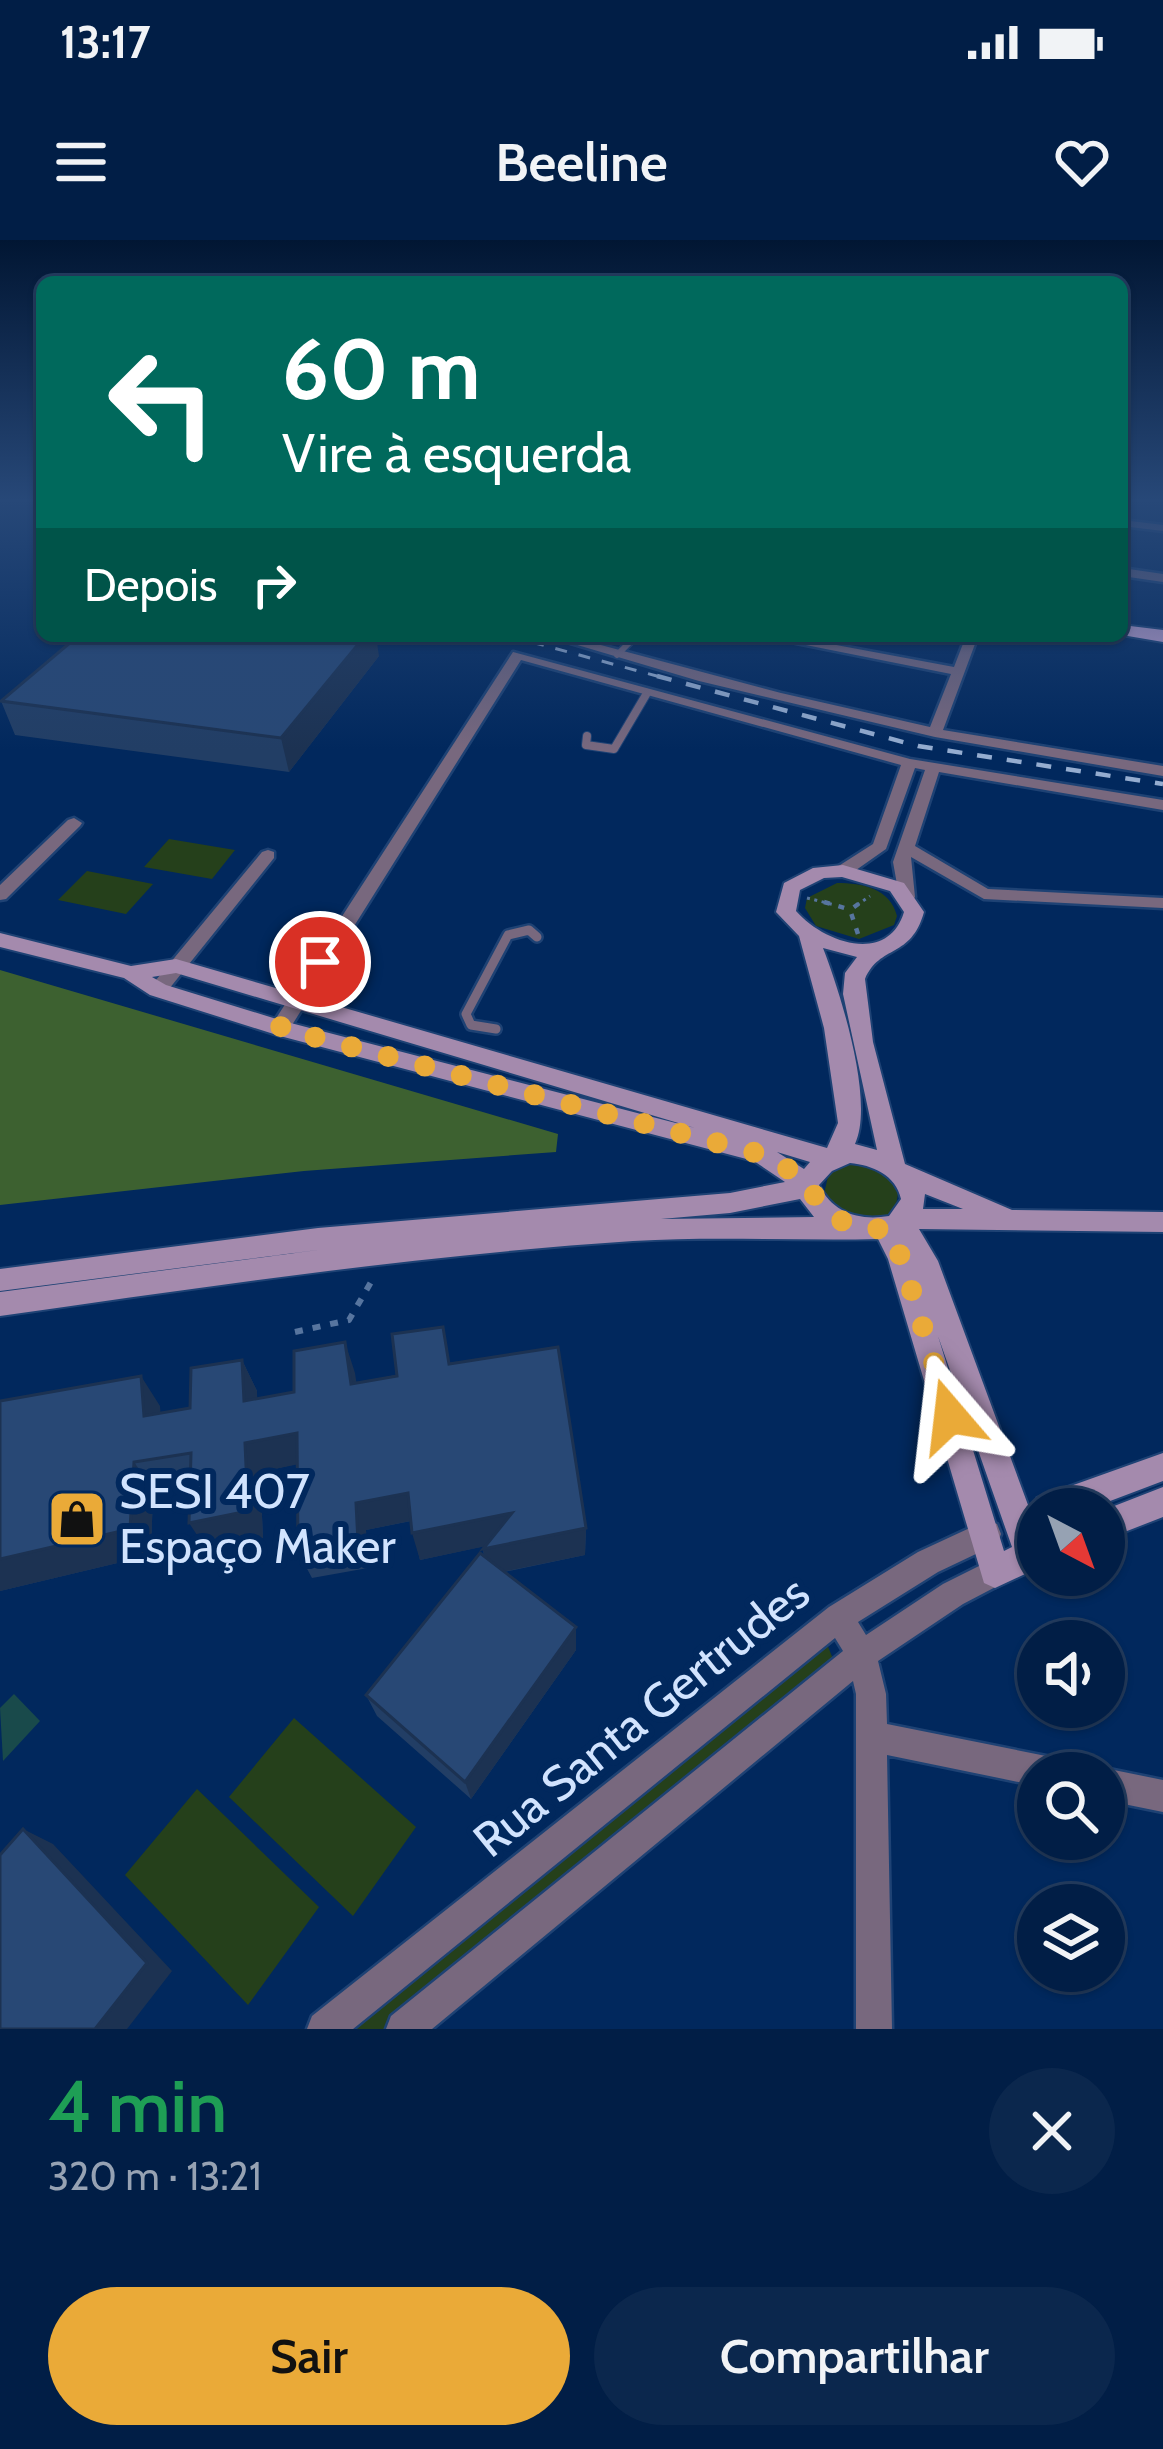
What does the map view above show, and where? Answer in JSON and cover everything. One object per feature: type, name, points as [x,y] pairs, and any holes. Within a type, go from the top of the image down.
[{"type":"main road","points":[[1128,631],[1163,636]]},
{"type":"street","points":[[280,1028],[518,655],[531,642]]},
{"type":"street","points":[[573,642],[935,733],[1163,771]]},
{"type":"street","points":[[799,642],[959,672]]},
{"type":"street","points":[[935,733],[970,642]]},
{"type":"street","points":[[518,655],[909,763],[1163,805]]},
{"type":"street","points":[[843,871],[880,845],[909,763]]},
{"type":"street","points":[[906,897],[904,846],[933,768]]},
{"type":"street","points":[[0,895],[74,823]]},
{"type":"street","points":[[904,846],[984,894],[1163,903]]},
{"type":"street","points":[[158,990],[268,855]]},
{"type":"street","points":[[0,1280],[318,1239],[730,1203],[805,1185],[833,1158],[848,1132],[849,1115],[820,967],[808,937],[786,912],[791,887],[820,872],[880,878],[906,897],[914,912],[914,925],[871,956],[854,980],[868,1070],[899,1170],[914,1198],[897,1223]]},
{"type":"street","points":[[808,937],[849,950],[890,945]]},
{"type":"street","points":[[0,940],[131,973],[158,990],[280,1028],[760,1154],[805,1185],[825,1211],[853,1228]]},
{"type":"street","points":[[131,973],[176,966],[833,1158],[863,1153],[968,1205],[1039,1221]]},
{"type":"street","points":[[0,1304],[287,1265],[642,1229],[1163,1222]]},
{"type":"street","points":[[897,1223],[925,1261],[1013,1523],[995,1573]]},
{"type":"street","points":[[1106,1488],[1163,1467]]},
{"type":"street","points":[[1125,1517],[1163,1502]]},
{"type":"street","name":"Rua Santa Gertrudes","points":[[325,2029],[839,1617],[928,1562],[1013,1523]]},
{"type":"street","points":[[404,2029],[862,1655],[953,1594],[1017,1561]]},
{"type":"street","points":[[839,1617],[862,1655],[874,1737],[874,2029]]},
{"type":"street","points":[[874,1737],[1017,1766]]},
{"type":"street","points":[[1125,1788],[1163,1796]]},
{"type":"lane","points":[[617,655],[629,642]]},
{"type":"lane","points":[[587,736],[592,748],[614,749],[647,692]]},
{"type":"lane","points":[[496,1029],[471,1025],[466,1014],[508,934],[529,930],[537,937]]},
{"type":"path","points":[[807,898],[850,910],[878,891]]},
{"type":"path","points":[[850,910],[859,939]]},
{"type":"path","points":[[295,1332],[349,1320],[375,1276]]},
{"type":"shaded area","points":[[169,839],[235,850],[212,879],[144,867]]},
{"type":"shaded area","points":[[87,871],[153,884],[126,914],[58,900]]},
{"type":"shaded area","points":[[837,883],[882,893],[897,916],[894,925],[859,939],[816,926],[805,908],[807,898]]},
{"type":"shaded area","points":[[853,1162],[881,1169],[899,1188],[895,1211],[875,1220],[856,1218],[824,1194],[829,1172]]},
{"type":"shaded area","points":[[827,1644],[835,1664],[388,2029],[340,2029]]},
{"type":"shaded area","points":[[14,1694],[40,1721],[3,1761],[0,1708]]},
{"type":"shaded area","points":[[294,1718],[416,1827],[353,1916],[229,1797]]},
{"type":"shaded area","points":[[197,1789],[319,1907],[248,2005],[125,1875]]},
{"type":"green space","points":[[0,970],[558,1134],[556,1152],[304,1171],[0,1205]]},
{"type":"building","points":[[71,642],[360,642],[281,738],[1,701]]},
{"type":"building","points":[[443,1327],[449,1364],[558,1347],[586,1528],[483,1549],[512,1513],[412,1533],[408,1493],[356,1503],[358,1542],[298,1552],[297,1433],[245,1443],[248,1511],[189,1523],[191,1453],[134,1462],[130,1529],[0,1559],[0,1401],[141,1376],[144,1416],[190,1408],[191,1368],[242,1360],[244,1401],[294,1392],[294,1351],[345,1342],[351,1384],[397,1376],[392,1334]]},
{"type":"building","points":[[480,1553],[576,1627],[465,1782],[366,1695]]},
{"type":"building","points":[[23,1829],[147,1963],[95,2029],[0,2029],[0,1855]]},
{"type":"railway","points":[[531,642],[668,679]]},
{"type":"railway","points":[[657,676],[918,746],[1163,784]]},
{"type":"place","name":"SESI 407 Espaço Maker","points":[[77,1519]]},
{"type":"route","points":[[320,962],[280,1028],[760,1154],[806,1183],[814,1201],[837,1221],[853,1228],[886,1228],[902,1259],[950,1416]]}]
